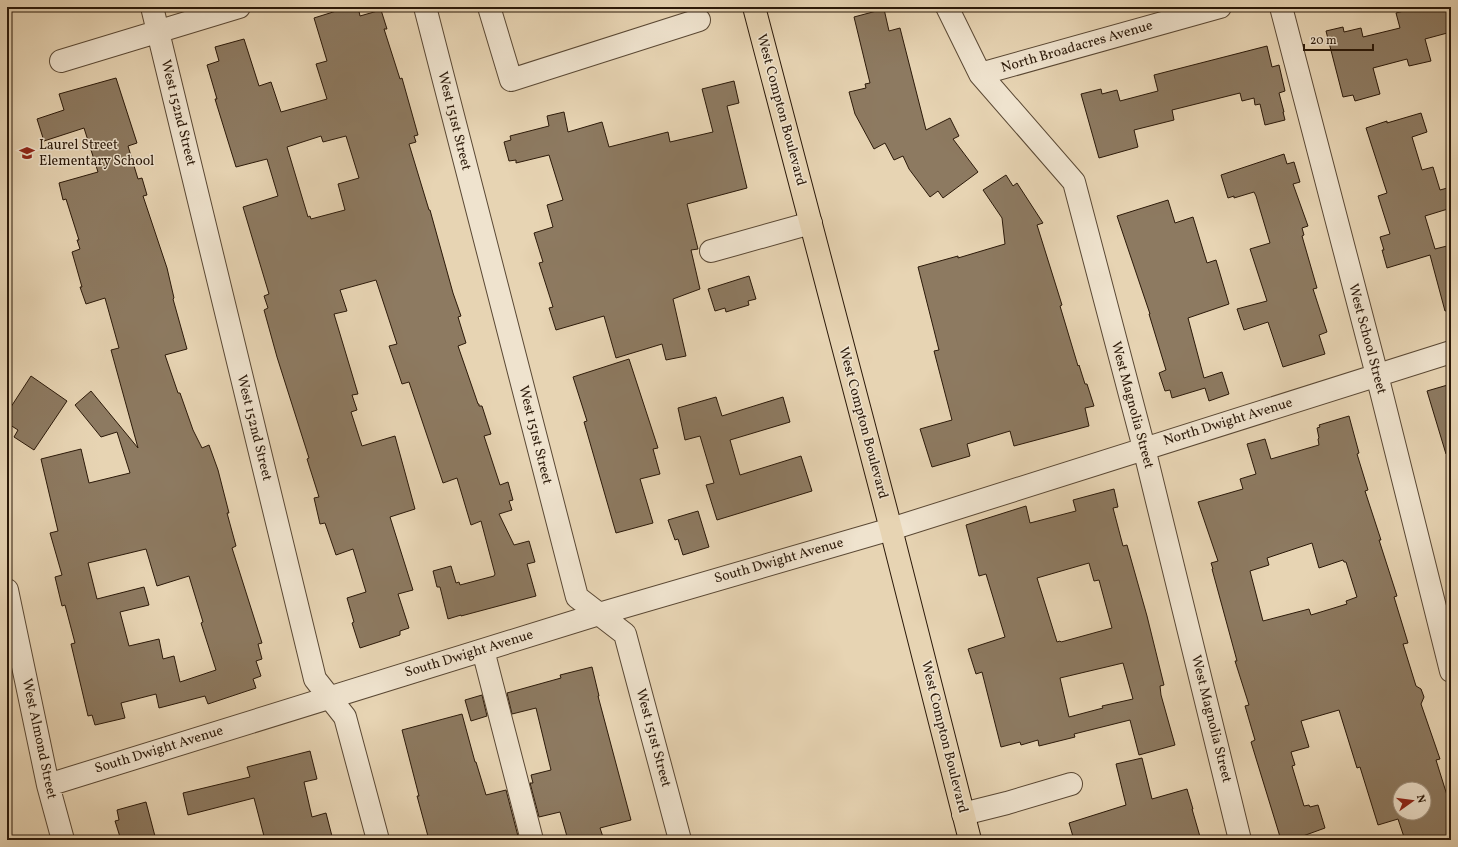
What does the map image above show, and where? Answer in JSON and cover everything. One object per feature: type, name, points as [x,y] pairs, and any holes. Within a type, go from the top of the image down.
[{"type":"main road","name":"West Compton Boulevard","points":[[754,7],[891,529],[970,840]]},
{"type":"street","name":"West 152nd Street","points":[[152,7],[315,679],[345,717],[378,840]]},
{"type":"street","points":[[61,61],[239,7]]},
{"type":"street","name":"West 151st Street","points":[[425,7],[577,597],[625,634],[680,840]]},
{"type":"street","points":[[489,7],[511,80],[699,20]]},
{"type":"street","name":"West Magnolia Street","points":[[947,7],[980,74],[1074,182],[1144,448],[1240,840]]},
{"type":"street","name":"North Broadacres Avenue","points":[[980,74],[1220,7]]},
{"type":"street","name":"West School Street","points":[[1281,7],[1377,375],[1451,671]]},
{"type":"street","points":[[711,251],[811,223]]},
{"type":"street","name":"North Dwight Avenue","points":[[891,529],[1451,352]]},
{"type":"street","name":"South Dwight Avenue","points":[[48,785],[599,614],[891,529]]},
{"type":"street","name":"West Almond Street","points":[[7,590],[48,785],[62,840]]},
{"type":"street","points":[[483,650],[532,840]]},
{"type":"street","points":[[963,814],[1008,803],[1071,784]]},
{"type":"building","points":[[349,7],[358,7],[360,16],[381,10],[387,29],[384,29],[400,79],[402,78],[418,135],[414,136],[416,142],[409,144],[461,316],[458,317],[466,343],[458,346],[478,404],[479,406],[482,406],[491,434],[484,436],[500,485],[508,482],[513,500],[509,501],[512,510],[499,514],[514,545],[529,541],[535,562],[527,564],[536,596],[448,619],[440,587],[437,587],[433,571],[451,566],[456,583],[459,582],[460,585],[494,576],[495,574],[481,521],[471,525],[457,478],[443,483],[409,382],[402,384],[389,346],[397,344],[376,280],[340,290],[347,311],[334,314],[358,394],[352,395],[357,410],[351,412],[362,446],[395,436],[415,509],[390,517],[413,590],[398,594],[409,628],[400,631],[400,635],[360,648],[352,623],[354,622],[347,598],[366,592],[353,549],[336,555],[325,523],[320,524],[314,498],[319,497],[307,459],[309,458],[277,357],[264,310],[268,308],[264,296],[269,294],[243,207],[278,196],[267,159],[236,167],[215,99],[217,99],[207,65],[219,61],[215,47],[244,39],[259,86],[271,82],[281,112],[327,99],[316,64],[327,61],[314,18]],"holes":[[[321,136],[323,142],[346,136],[359,178],[338,184],[345,210],[311,219],[310,216],[308,217],[287,147]]]},
{"type":"building","points":[[1419,7],[1451,7],[1451,32],[1425,39],[1431,61],[1409,66],[1407,59],[1373,68],[1380,94],[1355,101],[1353,95],[1343,97],[1326,31],[1343,27],[1344,32],[1361,28],[1363,37],[1400,28],[1396,13]]},
{"type":"building","points":[[884,9],[889,31],[900,28],[926,130],[950,118],[959,136],[953,139],[978,172],[943,198],[938,191],[930,197],[909,169],[903,156],[894,160],[885,143],[874,149],[855,114],[849,92],[866,88],[865,84],[870,83],[854,17]]},
{"type":"building","points":[[1267,46],[1272,67],[1279,65],[1285,91],[1279,93],[1285,120],[1265,125],[1260,104],[1255,105],[1254,98],[1242,101],[1240,93],[1172,110],[1174,120],[1134,130],[1138,147],[1099,158],[1081,94],[1101,89],[1102,94],[1117,90],[1120,101],[1158,91],[1154,75]]},
{"type":"building","points":[[116,78],[137,143],[128,146],[138,179],[142,178],[147,195],[143,196],[167,268],[173,299],[187,349],[165,355],[193,430],[202,448],[209,445],[218,470],[236,546],[232,548],[262,643],[258,644],[262,659],[256,661],[261,676],[253,679],[256,688],[208,704],[205,696],[159,708],[156,694],[121,703],[125,718],[95,725],[92,715],[88,716],[71,644],[75,643],[65,605],[62,606],[55,577],[62,575],[50,533],[58,531],[41,459],[81,449],[89,483],[130,473],[117,432],[101,437],[75,405],[91,391],[138,448],[111,350],[119,348],[105,298],[86,304],[80,287],[82,287],[72,252],[80,249],[77,240],[79,240],[66,199],[63,200],[59,183],[98,172],[84,128],[44,141],[37,119],[64,110],[59,94]],"holes":[[[146,549],[157,586],[189,576],[203,622],[201,623],[216,670],[180,682],[174,656],[163,659],[159,639],[129,646],[120,612],[149,605],[144,587],[97,599],[88,563]]]},
{"type":"building","points":[[734,81],[739,103],[727,106],[747,188],[687,204],[698,249],[691,250],[700,289],[673,299],[686,356],[666,360],[662,344],[616,358],[604,316],[556,330],[549,308],[553,307],[539,263],[543,262],[534,233],[553,227],[547,205],[563,200],[549,155],[516,163],[516,160],[509,161],[504,142],[511,140],[510,136],[549,126],[547,116],[564,112],[568,132],[602,122],[609,147],[668,132],[670,142],[713,132],[702,89]]},
{"type":"building","points":[[1421,113],[1427,132],[1412,137],[1422,170],[1433,167],[1440,190],[1451,187],[1451,208],[1425,216],[1435,249],[1451,245],[1451,310],[1445,311],[1430,255],[1387,268],[1380,237],[1390,234],[1378,196],[1387,193],[1366,128],[1387,121],[1387,123]]},
{"type":"building","points":[[1284,154],[1287,164],[1294,162],[1300,182],[1293,184],[1308,226],[1302,228],[1304,235],[1302,236],[1317,288],[1313,289],[1327,332],[1319,335],[1325,354],[1283,367],[1268,322],[1244,330],[1237,309],[1267,301],[1250,249],[1270,243],[1256,196],[1254,192],[1234,198],[1234,196],[1228,198],[1221,175]]},
{"type":"building","points":[[1006,175],[1013,186],[1017,183],[1043,223],[1037,225],[1062,305],[1060,306],[1078,366],[1079,365],[1085,384],[1087,384],[1094,406],[1085,408],[1089,426],[1014,446],[1010,431],[967,444],[970,456],[932,467],[920,429],[952,420],[934,351],[939,350],[918,267],[958,256],[958,258],[1005,244],[1002,218],[983,190]]},
{"type":"building","points":[[1168,200],[1175,223],[1193,217],[1207,263],[1216,260],[1229,304],[1188,318],[1204,378],[1222,372],[1229,394],[1209,401],[1205,388],[1172,398],[1170,390],[1165,391],[1159,373],[1166,370],[1150,314],[1117,216]]},
{"type":"building","points":[[749,276],[756,299],[748,301],[749,305],[726,312],[725,308],[715,311],[708,289]]},
{"type":"building","points":[[629,359],[658,448],[653,449],[660,474],[640,479],[653,523],[616,533],[584,422],[587,421],[573,377]]},
{"type":"building","points":[[31,376],[67,401],[34,450],[14,437],[18,430],[7,423],[7,413]]},
{"type":"building","points":[[1451,384],[1451,454],[1446,454],[1427,391]]},
{"type":"building","points":[[716,397],[722,416],[783,397],[790,422],[730,440],[740,475],[801,456],[812,491],[717,520],[706,485],[714,483],[700,436],[685,440],[678,408]]},
{"type":"building","points":[[1349,416],[1359,453],[1357,454],[1368,490],[1365,491],[1397,596],[1394,597],[1408,643],[1403,644],[1416,686],[1421,689],[1424,697],[1421,704],[1440,759],[1436,760],[1451,808],[1451,840],[1405,840],[1399,821],[1432,821],[1432,781],[1392,781],[1392,821],[1378,825],[1360,767],[1357,768],[1339,710],[1301,721],[1309,747],[1291,752],[1295,765],[1292,766],[1304,806],[1309,805],[1310,807],[1318,805],[1325,828],[1303,836],[1305,840],[1281,840],[1251,742],[1255,740],[1245,706],[1249,705],[1235,661],[1237,661],[1212,569],[1211,563],[1218,561],[1198,502],[1243,489],[1240,479],[1256,474],[1247,444],[1265,439],[1271,459],[1319,445],[1317,428],[1320,427],[1319,425]],"holes":[[[1312,543],[1319,568],[1343,560],[1346,562],[1357,597],[1346,601],[1347,604],[1311,615],[1309,609],[1263,621],[1250,571],[1269,565],[1267,558]]]},
{"type":"building","points":[[1114,489],[1118,507],[1113,508],[1123,546],[1127,545],[1147,616],[1164,685],[1160,686],[1161,695],[1175,745],[1139,755],[1130,720],[1074,734],[1075,737],[1039,746],[1038,740],[1021,745],[1020,742],[1001,747],[982,672],[976,674],[968,649],[1005,637],[986,574],[979,576],[966,525],[1026,506],[1030,523],[1076,511],[1073,500]],"holes":[[[1089,563],[1094,581],[1099,580],[1112,628],[1057,642],[1037,578]],[[1123,663],[1133,699],[1102,706],[1103,708],[1069,717],[1060,678]]]},
{"type":"building","points":[[698,511],[709,547],[683,555],[678,539],[675,540],[668,520]]},
{"type":"building","points":[[592,667],[598,696],[631,820],[600,828],[603,837],[601,837],[602,840],[568,840],[560,812],[539,817],[530,783],[533,783],[531,775],[551,770],[536,708],[512,714],[507,693],[561,678],[560,675]]},
{"type":"building","points":[[482,695],[487,716],[471,721],[465,700]]},
{"type":"building","points":[[462,714],[486,795],[506,790],[519,840],[429,840],[402,730]]},
{"type":"building","points":[[310,751],[317,779],[304,782],[312,817],[326,813],[333,840],[265,840],[254,798],[188,815],[183,793],[250,777],[247,767]]},
{"type":"building","points":[[1142,758],[1152,799],[1187,789],[1201,840],[1074,840],[1069,823],[1126,805],[1116,764]]},
{"type":"building","points":[[146,802],[156,840],[121,840],[115,821],[119,820],[117,810]]},
{"type":"place","name":"Laurel Street Elementary School","points":[[27,153]]}]
